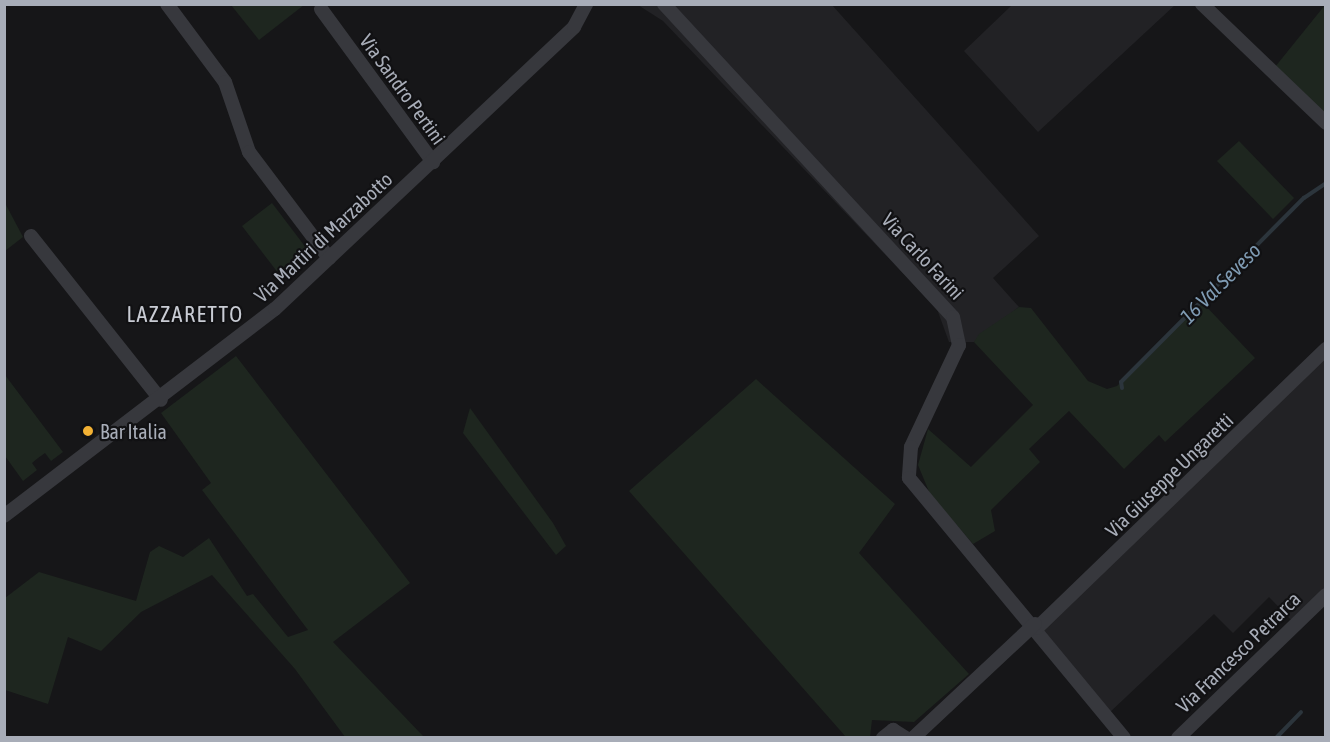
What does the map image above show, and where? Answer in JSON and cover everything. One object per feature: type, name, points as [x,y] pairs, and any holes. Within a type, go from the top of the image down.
[{"type":"street","points":[[167,4],[225,82],[249,152],[328,258]]},
{"type":"street","name":"Via Martiri di Marzabotto","points":[[4,516],[161,400],[328,258],[433,162],[573,27],[586,4]]},
{"type":"street","name":"Via Carlo Farini","points":[[664,4],[953,317],[959,345],[911,447],[909,478],[1036,626],[1124,738]]},
{"type":"street","points":[[1202,4],[1326,123]]},
{"type":"street","name":"Via Sandro Pertini","points":[[321,9],[433,162]]},
{"type":"street","points":[[31,236],[161,400]]},
{"type":"street","name":"Via Giuseppe Ungaretti","points":[[907,735],[928,724],[1036,626],[1326,349]]},
{"type":"street","name":"Via Francesco Petrarca","points":[[1178,738],[1326,595]]},
{"type":"street","points":[[883,738],[907,735]]},
{"type":"shaded area","points":[[231,5],[304,5],[259,40]]},
{"type":"shaded area","points":[[638,5],[832,5],[1039,236],[993,278],[1019,307],[974,342],[949,342],[937,309],[663,21]]},
{"type":"shaded area","points":[[1012,5],[1175,5],[1038,132],[964,51]]},
{"type":"shaded area","points":[[1325,5],[1325,114],[1275,67]]},
{"type":"shaded area","points":[[1239,141],[1294,198],[1273,219],[1217,161]]},
{"type":"shaded area","points":[[5,203],[23,237],[5,251]]},
{"type":"shaded area","points":[[272,203],[310,253],[282,278],[242,226]]},
{"type":"shaded area","points":[[1202,302],[1255,358],[1165,442],[1159,435],[1124,469],[1069,411],[1029,449],[1040,462],[991,510],[995,531],[973,544],[930,494],[918,465],[928,429],[971,467],[1033,405],[974,342],[979,334],[1019,307],[1031,308],[1088,381],[1107,389],[1117,386]]},
{"type":"shaded area","points":[[1325,353],[1325,592],[1294,623],[1269,597],[1233,633],[1214,614],[1108,714],[1042,630]]},
{"type":"shaded area","points":[[236,356],[410,583],[333,642],[424,737],[345,737],[295,669],[212,575],[141,612],[101,651],[68,637],[48,704],[5,690],[5,598],[39,572],[136,601],[150,552],[159,546],[183,557],[209,538],[247,596],[253,594],[288,637],[308,630],[202,490],[211,483],[161,413]]},
{"type":"shaded area","points":[[5,375],[63,452],[51,461],[45,453],[38,458],[32,463],[37,470],[23,481],[5,456]]},
{"type":"shaded area","points":[[756,379],[895,504],[859,553],[969,674],[914,722],[872,720],[870,737],[846,737],[629,491]]},
{"type":"shaded area","points":[[470,408],[553,523],[566,546],[556,555],[463,433]]},
{"type":"waterway","name":"16 Val Seveso","points":[[1122,388],[1121,382],[1304,198],[1326,183]]},
{"type":"waterway","name":"16 Val Seveso","points":[[1276,738],[1301,712]]},
{"type":"place","name":"Bar Italia","points":[[88,431]]},
{"type":"district","name":"LAZZARETTO","points":[[185,315]]}]
